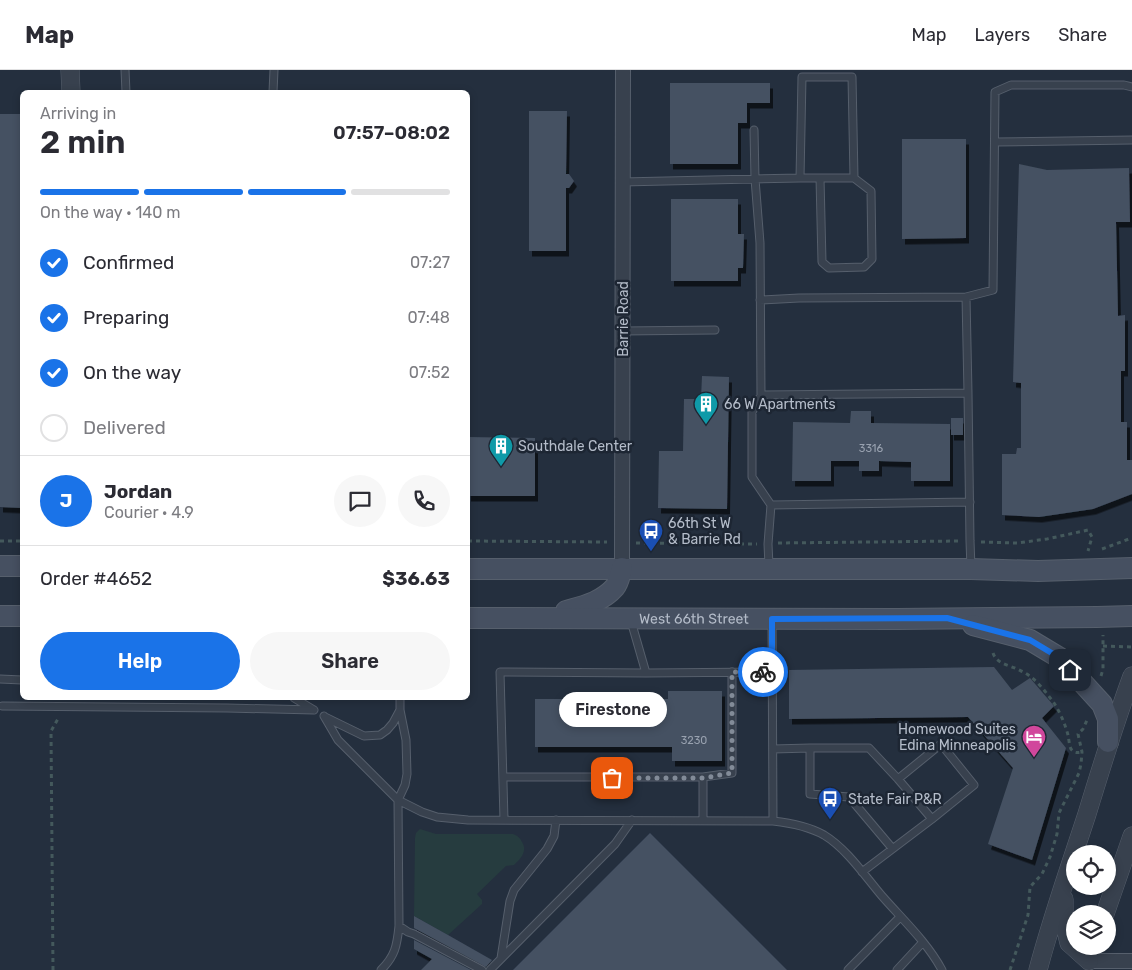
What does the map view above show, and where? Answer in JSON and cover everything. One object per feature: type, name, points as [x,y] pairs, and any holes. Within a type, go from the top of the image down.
[{"type":"main road","points":[[0,566],[20,566]]},
{"type":"main road","points":[[470,568],[971,569],[1038,571],[1132,568]]},
{"type":"main road","points":[[540,618],[594,604],[616,586],[622,568]]},
{"type":"main road","points":[[0,616],[20,616]]},
{"type":"main road","name":"West 66th Street","points":[[470,618],[772,619],[1132,616]]},
{"type":"main road","points":[[947,618],[1030,640],[1060,658],[1102,704],[1108,719],[1108,742]]},
{"type":"street","points":[[70,70],[70,90]]},
{"type":"street","name":"Barrie Road","points":[[622,568],[623,70]]},
{"type":"street","points":[[1038,970],[1108,742],[1132,676]]},
{"type":"street","points":[[1108,905],[1132,836]]},
{"type":"street","points":[[1064,882],[1064,922],[1069,943],[1090,959],[1132,961]]},
{"type":"lane","points":[[125,70],[126,90]]},
{"type":"lane","points":[[273,90],[274,70]]},
{"type":"lane","points":[[800,178],[802,77],[852,77],[854,178]]},
{"type":"lane","points":[[760,300],[966,296],[993,290],[995,92],[1011,84],[1124,85],[1132,87]]},
{"type":"lane","points":[[754,130],[755,180],[760,243],[761,395],[752,412],[752,477],[771,505],[768,544],[769,569]]},
{"type":"lane","points":[[995,142],[1132,140]]},
{"type":"lane","points":[[622,182],[800,178],[820,178],[854,178],[871,190],[872,259],[864,267],[829,268],[822,262],[820,178]]},
{"type":"lane","points":[[966,296],[971,569]]},
{"type":"lane","points":[[623,331],[715,330]]},
{"type":"lane","points":[[761,395],[968,393]]},
{"type":"lane","points":[[771,505],[970,502]]},
{"type":"lane","points":[[630,618],[646,673]]},
{"type":"lane","points":[[772,619],[773,821]]},
{"type":"lane","points":[[504,820],[500,672],[772,672]]},
{"type":"lane","points":[[503,778],[703,778],[732,773],[732,672]]},
{"type":"lane","points":[[0,679],[20,680]]},
{"type":"lane","points":[[297,700],[364,736],[380,735],[387,730],[400,710]]},
{"type":"lane","points":[[381,970],[390,961],[395,950],[399,926],[398,800],[406,785],[407,774],[406,740],[400,700]]},
{"type":"lane","points":[[2,706],[314,710]]},
{"type":"lane","points":[[324,716],[338,740],[398,800],[437,817],[468,820],[773,821],[808,827],[825,836],[843,851],[923,942],[942,970]]},
{"type":"lane","points":[[862,872],[932,819],[974,784],[942,744],[898,779]]},
{"type":"lane","points":[[810,748],[810,794],[849,797],[892,848]]},
{"type":"lane","points":[[773,749],[869,748],[932,819]]},
{"type":"lane","points":[[703,778],[703,820]]},
{"type":"lane","points":[[501,959],[510,901],[514,890],[547,849],[554,836],[556,820]]},
{"type":"lane","points":[[490,970],[615,844],[632,820]]},
{"type":"lane","points":[[848,970],[900,917]]},
{"type":"lane","points":[[399,926],[482,970]]},
{"type":"lane","points":[[897,970],[923,942]]},
{"type":"path","points":[[635,543],[768,544],[970,541],[1017,543],[1088,530],[1092,538],[1088,551],[1103,549],[1129,539],[1132,540]]},
{"type":"path","points":[[0,541],[20,541]]},
{"type":"path","points":[[470,541],[605,542]]},
{"type":"path","points":[[1103,549],[1103,569]]},
{"type":"path","points":[[1099,684],[1103,670],[1103,617]]},
{"type":"path","points":[[1103,646],[1132,647]]},
{"type":"path","points":[[993,653],[998,661],[1024,672],[1042,688],[1058,708],[1068,732],[1070,748],[1073,752],[1082,752]]},
{"type":"path","points":[[53,970],[52,731],[64,706]]},
{"type":"path","points":[[1010,970],[1028,915],[1030,887],[1042,874],[1050,857],[1057,834],[1059,813],[1079,772],[1082,752],[1078,734],[1084,729],[1089,715]]},
{"type":"green space","points":[[420,829],[436,834],[513,834],[520,838],[524,846],[524,852],[516,863],[506,866],[477,894],[482,900],[482,904],[448,935],[414,916],[415,838],[416,833]]},
{"type":"building","points":[[670,83],[770,83],[770,103],[747,103],[747,123],[738,123],[738,164],[670,164]]},
{"type":"building","points":[[529,111],[567,111],[566,174],[569,174],[574,181],[569,188],[566,188],[566,251],[529,251]]},
{"type":"building","points":[[0,114],[20,114],[20,508],[0,507]]},
{"type":"building","points":[[902,139],[966,139],[966,238],[902,239]]},
{"type":"building","points":[[1019,164],[1047,170],[1129,168],[1130,222],[1116,222],[1118,316],[1125,315],[1125,371],[1121,371],[1121,422],[1127,422],[1127,460],[1132,460],[1132,494],[1093,509],[1039,517],[1002,515],[1002,454],[1016,454],[1017,448],[1021,448],[1021,383],[1013,382]]},
{"type":"building","points":[[671,199],[738,199],[738,234],[744,234],[743,268],[738,268],[738,281],[671,281]]},
{"type":"building","name":"66 W Apartments","points":[[702,376],[729,377],[727,509],[658,508],[659,451],[683,451],[684,399],[701,399]]},
{"type":"building","points":[[851,411],[871,411],[871,423],[950,424],[950,481],[911,481],[911,462],[879,461],[879,471],[859,471],[859,461],[831,461],[831,481],[792,481],[793,422],[850,423]]},
{"type":"building","points":[[951,418],[963,418],[963,435],[951,435]]},
{"type":"building","name":"Southdale Center","points":[[470,437],[535,438],[535,496],[470,496]]},
{"type":"building","name":"Homewood Suites Edina Minneapolis","points":[[994,667],[1012,690],[1030,678],[1054,706],[1042,718],[1066,748],[1032,860],[988,844],[1013,768],[968,717],[789,719],[789,670]]},
{"type":"building","points":[[668,691],[722,691],[722,761],[672,761],[672,747],[535,747],[535,699],[668,699]]},
{"type":"building","points":[[650,833],[787,970],[513,970]]},
{"type":"building","points":[[414,916],[492,960],[486,967],[414,928]]},
{"type":"building","points":[[414,940],[471,970],[421,970],[432,959],[414,949]]},
{"type":"way so far","points":[[612,778],[703,778],[732,773],[732,672],[763,672]]},
{"type":"place","name":"66 W Apartments","points":[[706,425]]},
{"type":"place","name":"Southdale Center","points":[[501,467]]},
{"type":"place","name":"66th St W & Barrie Rd","points":[[651,552]]},
{"type":"place","name":"Homewood Suites Edina Minneapolis","points":[[1034,758]]},
{"type":"place","name":"Firestone","points":[[612,778]]},
{"type":"place","name":"State Fair P&R","points":[[830,820]]},
{"type":"route","points":[[763,672],[772,672],[772,619],[947,618],[1030,640],[1060,658],[1070,670]]}]
